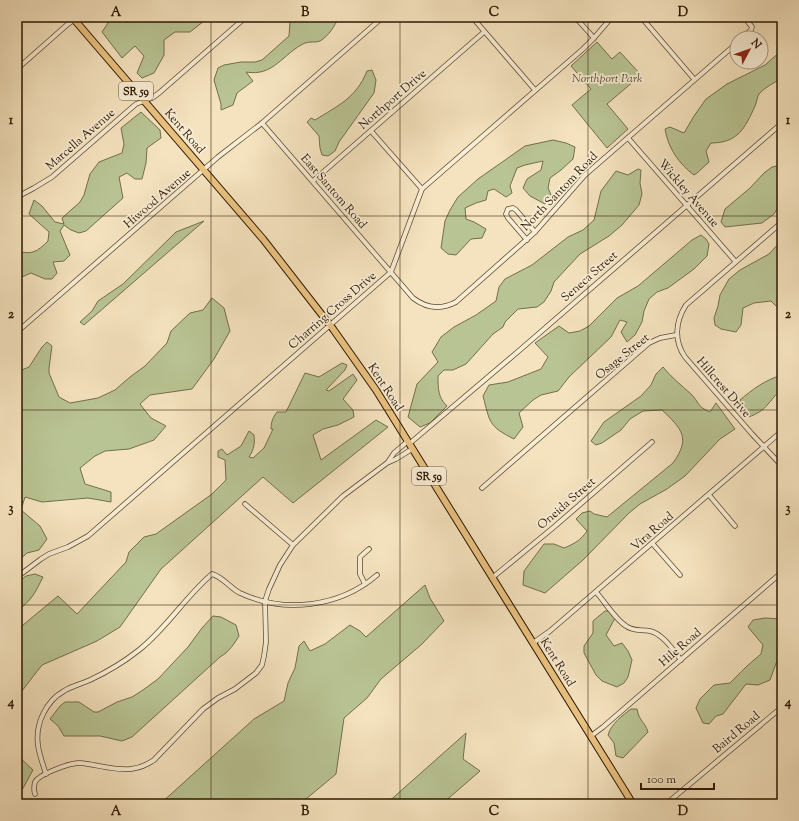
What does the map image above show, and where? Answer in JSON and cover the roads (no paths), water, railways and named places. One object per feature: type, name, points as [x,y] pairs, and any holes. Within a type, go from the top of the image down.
[{"type":"main road","name":"Kent Road","points":[[74,18],[263,239],[368,378],[633,804]]},
{"type":"street","name":"Marcella Avenue","points":[[17,197],[52,177],[136,104],[152,98],[159,93],[246,17]]},
{"type":"street","name":"Hiwood Avenue","points":[[17,332],[204,170],[262,123],[383,17]]},
{"type":"street","points":[[472,17],[536,90]]},
{"type":"street","points":[[575,17],[594,38]]},
{"type":"street","name":"Charring Cross Drive","points":[[17,577],[49,554],[68,547],[88,536],[391,272],[422,189],[594,38],[612,17]]},
{"type":"street","points":[[641,17],[694,79]]},
{"type":"street","points":[[744,17],[752,27],[751,30]]},
{"type":"street","points":[[17,69],[74,18]]},
{"type":"street","name":"Northport Drive","points":[[313,181],[484,32]]},
{"type":"street","name":"North Santom Road","points":[[391,272],[418,302],[429,307],[445,306],[456,302],[527,240],[585,175],[729,50]]},
{"type":"street","name":"East Santom Road","points":[[262,123],[391,272]]},
{"type":"street","name":"Seneca Street","points":[[410,445],[782,123]]},
{"type":"street","points":[[371,131],[422,189]]},
{"type":"street","name":"Wickley Avenue","points":[[628,138],[736,261]]},
{"type":"street","points":[[527,240],[508,218],[506,214],[508,209],[513,208],[516,210],[535,232]]},
{"type":"street","points":[[676,335],[680,315],[686,305],[782,222]]},
{"type":"street","name":"Hillcrest Drive","points":[[676,335],[685,358],[782,466]]},
{"type":"street","name":"Osage Street","points":[[482,488],[649,343],[660,338],[676,335]]},
{"type":"street","name":"Vira Road","points":[[533,644],[596,592],[782,431]]},
{"type":"street","name":"Oneida Street","points":[[492,578],[554,527],[652,442]]},
{"type":"street","points":[[387,463],[394,453],[410,445]]},
{"type":"street","points":[[35,794],[34,783],[38,778],[70,765],[79,763],[118,769],[132,769],[145,765],[154,760],[203,709],[218,698],[236,689],[256,673],[262,664],[266,642],[265,601],[269,588],[280,565],[293,545],[343,496],[387,463],[396,459],[410,445]]},
{"type":"street","points":[[709,495],[735,526]]},
{"type":"street","points":[[245,504],[293,545]]},
{"type":"street","points":[[652,543],[680,575]]},
{"type":"street","points":[[365,584],[360,574],[360,557],[369,548]]},
{"type":"street","name":"Hile Road","points":[[591,736],[782,572]]},
{"type":"street","points":[[46,774],[38,745],[38,730],[42,716],[56,696],[66,690],[89,681],[119,664],[139,650],[212,574],[219,576],[239,592],[265,601],[281,604],[301,605],[332,600],[358,589],[377,575]]},
{"type":"street","points":[[596,592],[624,624],[632,629],[647,630],[661,637],[681,660]]},
{"type":"street","name":"Baird Road","points":[[666,804],[782,707]]},
{"type":"park label","name":"Northport Park","points":[[607,78]]}]
